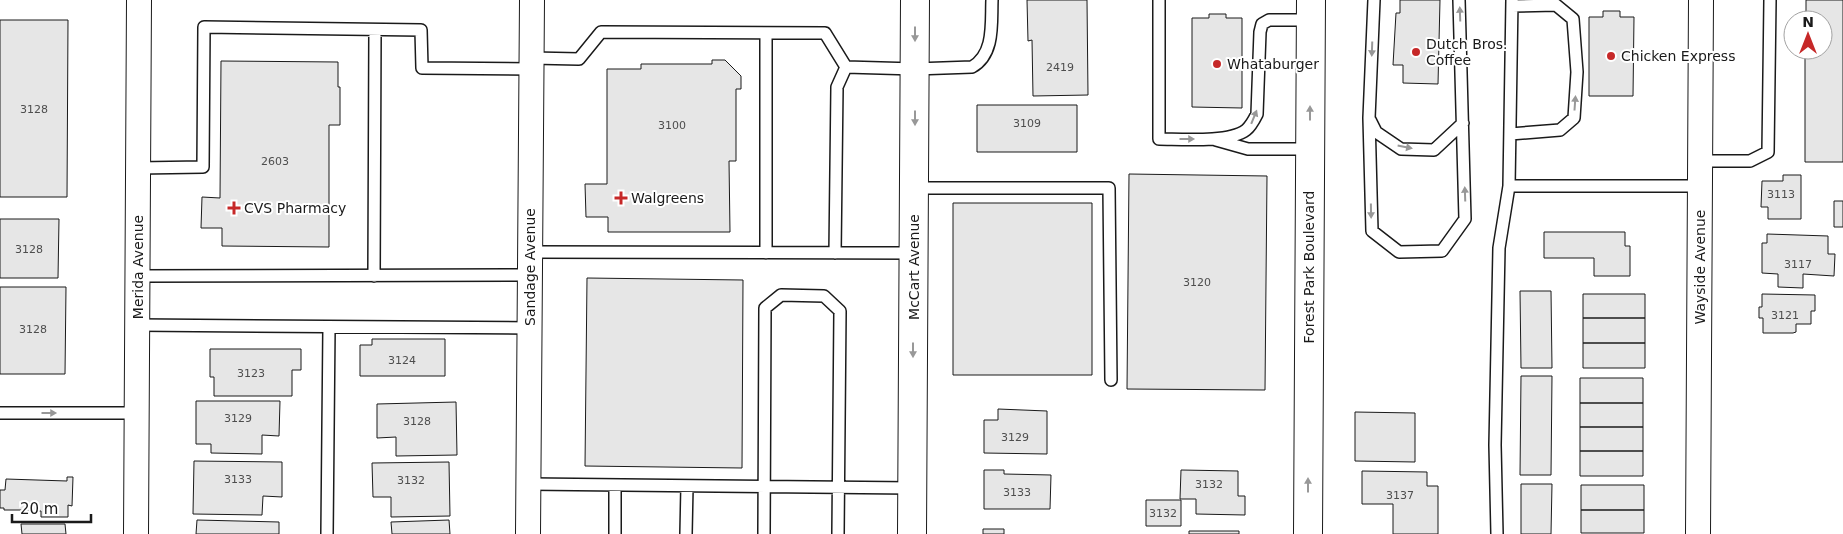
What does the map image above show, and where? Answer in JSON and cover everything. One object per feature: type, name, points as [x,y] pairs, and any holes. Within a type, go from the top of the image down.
[{"type":"street","name":"Merida Avenue","points":[[136,534],[139,0]]},
{"type":"street","name":"Sandage Avenue","points":[[528,534],[532,0]]},
{"type":"street","name":"McCart Avenue","points":[[912,534],[915,0]]},
{"type":"street","name":"Wayside Avenue","points":[[1698,534],[1701,0]]},
{"type":"street","name":"Forest Park Boulevard","points":[[1308,534],[1311,10]]},
{"type":"lane","points":[[846,67],[915,69],[972,67],[980,63],[987,51],[991,34],[992,0]]},
{"type":"lane","points":[[1160,0],[1159,139],[1214,140],[1248,149],[1310,149]]},
{"type":"lane","points":[[1374,0],[1370,118],[1372,231],[1399,252],[1442,251],[1465,219],[1460,0]]},
{"type":"lane","points":[[1701,161],[1750,161],[1768,152],[1770,0]]},
{"type":"lane","points":[[1497,534],[1495,445],[1499,248],[1509,186],[1512,3],[1556,5],[1574,19],[1577,72],[1574,118],[1560,130],[1510,134]]},
{"type":"lane","points":[[1214,140],[1244,132],[1257,114],[1260,32],[1262,24],[1270,20],[1311,10]]},
{"type":"lane","points":[[138,168],[203,167],[204,27],[421,30],[422,68],[578,59],[601,32],[825,33],[846,67]]},
{"type":"lane","points":[[374,276],[375,30]]},
{"type":"lane","points":[[766,33],[766,253]]},
{"type":"lane","points":[[834,253],[837,87],[846,67]]},
{"type":"lane","points":[[1370,118],[1376,132],[1401,149],[1434,150],[1463,123]]},
{"type":"lane","points":[[1509,186],[1701,186]]},
{"type":"lane","points":[[914,188],[1109,188],[1111,380]]},
{"type":"lane","points":[[530,252],[914,254]]},
{"type":"lane","points":[[138,276],[530,275]]},
{"type":"lane","points":[[764,534],[765,308],[781,295],[824,296],[840,311],[838,534]]},
{"type":"lane","points":[[137,325],[530,328]]},
{"type":"lane","points":[[327,534],[330,327]]},
{"type":"lane","points":[[0,413],[137,413]]},
{"type":"lane","points":[[529,484],[912,488]]},
{"type":"lane","points":[[615,485],[615,534]]},
{"type":"lane","points":[[686,534],[687,486]]},
{"type":"building","points":[[1027,0],[1087,0],[1088,95],[1033,96],[1032,40],[1028,41]]},
{"type":"building","name":"Dutch Bros. Coffee","points":[[1400,0],[1440,0],[1438,84],[1403,83],[1403,65],[1393,65],[1396,13],[1400,13]]},
{"type":"building","points":[[1806,0],[1843,0],[1843,162],[1805,162],[1805,60],[1833,60],[1833,10],[1806,10]]},
{"type":"building","name":"Chicken Express","points":[[1603,11],[1620,11],[1620,17],[1634,17],[1633,96],[1589,96],[1589,17],[1603,17]]},
{"type":"building","name":"Whataburger","points":[[1209,14],[1226,14],[1226,18],[1242,18],[1242,108],[1192,107],[1192,18],[1209,18]]},
{"type":"building","points":[[0,20],[68,20],[67,197],[0,197]]},
{"type":"building","name":"Walgreens","points":[[712,60],[725,60],[741,76],[741,89],[736,89],[736,161],[729,161],[730,232],[608,232],[608,217],[586,217],[585,184],[607,184],[607,69],[641,69],[641,64],[712,64]]},
{"type":"building","name":"CVS Pharmacy","points":[[221,61],[338,62],[340,125],[329,125],[329,247],[222,246],[222,228],[201,228],[202,197],[220,198]]},
{"type":"building","points":[[977,105],[1077,105],[1077,152],[977,152]]},
{"type":"building","points":[[1129,174],[1267,176],[1265,390],[1127,389]]},
{"type":"building","points":[[1783,175],[1801,175],[1801,219],[1768,219],[1768,207],[1761,207],[1762,181],[1783,181]]},
{"type":"building","points":[[1834,201],[1843,201],[1843,227],[1834,227]]},
{"type":"building","points":[[953,203],[1092,203],[1092,375],[953,375]]},
{"type":"building","points":[[0,219],[59,219],[58,278],[0,278]]},
{"type":"building","points":[[1544,232],[1625,232],[1625,246],[1630,246],[1630,276],[1594,276],[1594,258],[1544,258]]},
{"type":"building","points":[[1767,234],[1828,236],[1828,254],[1835,254],[1834,276],[1803,274],[1803,288],[1778,287],[1778,274],[1762,273],[1762,243],[1767,243]]},
{"type":"building","points":[[587,278],[743,280],[742,468],[585,466]]},
{"type":"building","points":[[0,287],[66,287],[65,374],[0,374]]},
{"type":"building","points":[[1520,291],[1551,291],[1552,368],[1521,368]]},
{"type":"building","points":[[1583,294],[1645,294],[1645,318],[1583,318]]},
{"type":"building","points":[[1762,294],[1815,295],[1815,311],[1811,311],[1811,324],[1796,324],[1796,332],[1793,333],[1763,333],[1763,318],[1759,318],[1759,307],[1762,307]]},
{"type":"building","points":[[1583,318],[1645,318],[1645,343],[1583,343]]},
{"type":"building","points":[[372,339],[445,339],[445,376],[360,376],[360,345],[372,345]]},
{"type":"building","points":[[1583,343],[1645,343],[1645,368],[1583,368]]},
{"type":"building","points":[[210,349],[301,349],[301,370],[292,370],[292,396],[214,396],[214,377],[210,377]]},
{"type":"building","points":[[1521,376],[1552,376],[1551,475],[1520,475]]},
{"type":"building","points":[[1580,378],[1643,378],[1643,403],[1580,403]]},
{"type":"building","points":[[196,401],[280,401],[279,436],[262,435],[262,454],[211,453],[211,444],[196,444]]},
{"type":"building","points":[[456,402],[457,455],[396,456],[396,437],[377,438],[377,404]]},
{"type":"building","points":[[1580,403],[1643,403],[1643,427],[1580,427]]},
{"type":"building","points":[[998,409],[1047,411],[1047,454],[984,453],[984,420],[998,420]]},
{"type":"building","points":[[1355,412],[1415,413],[1415,462],[1355,461]]},
{"type":"building","points":[[1580,427],[1643,427],[1643,451],[1580,451]]},
{"type":"building","points":[[1580,451],[1643,451],[1643,476],[1580,476]]},
{"type":"building","points":[[194,461],[282,462],[282,497],[263,496],[262,515],[193,514]]},
{"type":"building","points":[[449,462],[450,516],[391,517],[391,497],[373,497],[372,463]]},
{"type":"building","points":[[984,470],[1004,470],[1004,474],[1051,475],[1050,509],[984,509]]},
{"type":"building","points":[[1181,470],[1238,471],[1238,496],[1245,496],[1245,515],[1196,514],[1196,499],[1180,499]]},
{"type":"building","points":[[1362,471],[1427,472],[1427,486],[1438,486],[1438,534],[1393,534],[1393,504],[1362,504]]},
{"type":"building","points":[[67,477],[73,477],[72,506],[68,505],[68,517],[41,517],[41,511],[22,513],[22,510],[4,510],[4,508],[0,508],[0,490],[5,490],[6,479],[67,481]]},
{"type":"building","points":[[1521,484],[1552,484],[1551,534],[1521,534]]},
{"type":"building","points":[[1581,485],[1644,485],[1644,510],[1581,510]]},
{"type":"building","points":[[1146,500],[1181,500],[1181,526],[1146,526]]},
{"type":"building","points":[[1581,510],[1644,510],[1644,533],[1581,533]]},
{"type":"building","points":[[197,520],[279,522],[279,534],[196,534]]},
{"type":"building","points":[[449,520],[450,534],[392,534],[391,522]]},
{"type":"building","points":[[21,524],[65,524],[66,534],[22,534]]},
{"type":"building","points":[[983,529],[1004,529],[1004,534],[983,534]]},
{"type":"building","points":[[1189,531],[1239,531],[1239,534],[1189,534]]},
{"type":"place","name":"Dutch Bros. Coffee","points":[[1416,52]]},
{"type":"place","name":"Chicken Express","points":[[1611,56]]},
{"type":"place","name":"Whataburger","points":[[1217,64]]},
{"type":"place","name":"Walgreens","points":[[621,198]]},
{"type":"place","name":"CVS Pharmacy","points":[[234,208]]}]
